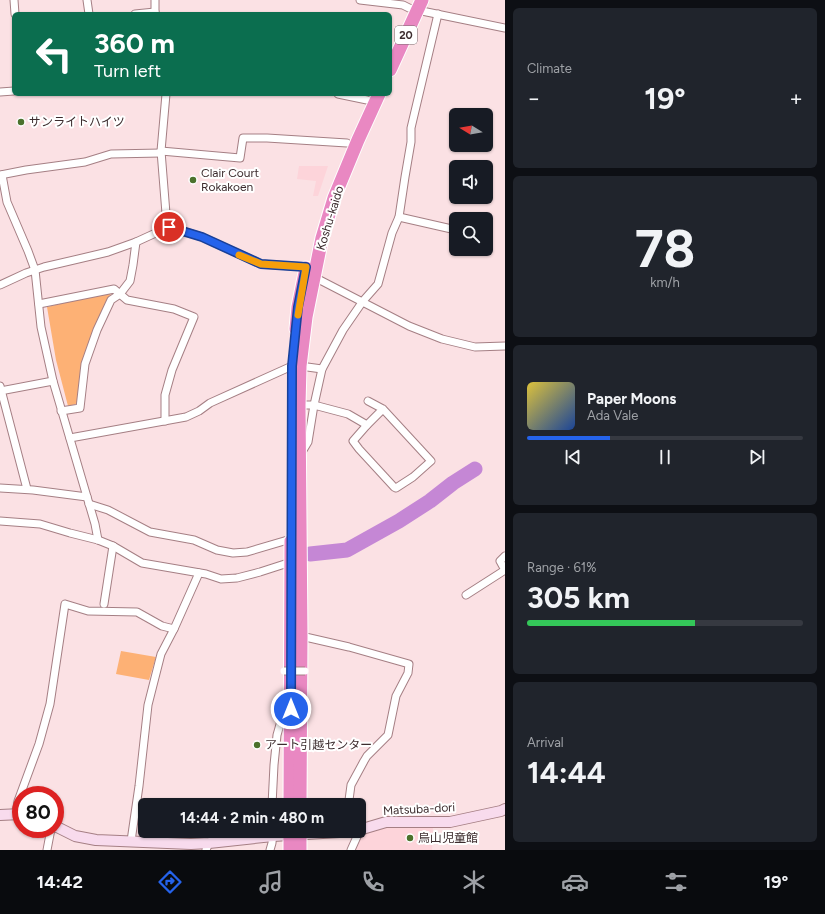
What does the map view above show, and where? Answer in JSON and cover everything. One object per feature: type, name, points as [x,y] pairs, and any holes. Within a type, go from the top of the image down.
[{"type":"highway","name":"20","points":[[392,45],[415,5]]},
{"type":"highway","name":"20","points":[[392,65],[415,5]]},
{"type":"highway","name":"Koshu-kaido","points":[[310,272],[333,200],[378,96]]},
{"type":"highway","name":"Koshu-kaido","points":[[290,798],[291,539],[296,366],[306,317],[312,240],[325,199],[347,143],[368,97]]},
{"type":"highway","name":"Koshu-kaido","points":[[296,366],[299,405],[301,636],[300,798]]},
{"type":"highway","points":[[290,850],[294,838]]},
{"type":"highway","points":[[296,838],[300,850]]},
{"type":"street","points":[[14,0],[15,12]]},
{"type":"street","points":[[87,0],[89,12]]},
{"type":"street","points":[[154,0],[155,12]]},
{"type":"street","points":[[360,0],[415,5],[438,14],[505,28]]},
{"type":"street","points":[[299,458],[308,442],[322,368],[343,330],[363,301],[378,284],[392,232],[399,217],[411,142],[411,128],[438,14]]},
{"type":"street","points":[[0,92],[12,91]]},
{"type":"street","points":[[166,96],[161,152],[167,226]]},
{"type":"street","points":[[358,96],[368,97]]},
{"type":"street","points":[[98,540],[95,524],[53,381],[41,327],[35,270],[7,202],[1,175],[85,162],[112,154],[161,152],[240,158],[243,138],[347,143]]},
{"type":"street","points":[[399,217],[449,228]]},
{"type":"street","points":[[167,226],[202,237],[261,264],[310,272],[409,326],[442,339],[475,347],[505,346]]},
{"type":"street","points":[[0,285],[44,267],[108,252],[136,242],[160,231],[167,226]]},
{"type":"street","points":[[62,411],[80,408],[85,364],[97,330],[111,300],[120,294],[130,281],[136,242]]},
{"type":"street","points":[[39,304],[114,289],[127,300],[174,309],[194,317],[172,370],[165,395],[165,421]]},
{"type":"street","points":[[70,438],[186,417],[199,411],[210,403],[296,366],[322,368]]},
{"type":"street","points":[[27,489],[0,389],[53,381]]},
{"type":"street","points":[[368,401],[383,409],[431,461],[413,477],[396,488],[353,441],[383,409]]},
{"type":"street","points":[[299,405],[314,405],[348,414],[367,425]]},
{"type":"street","points":[[0,488],[27,489],[88,500],[150,532],[194,540],[217,550],[233,553],[247,552],[291,539]]},
{"type":"street","points":[[0,521],[40,524],[70,534],[98,540],[113,546],[142,563],[206,574],[221,579],[237,578],[291,562]]},
{"type":"street","points":[[104,604],[113,546]]},
{"type":"street","points":[[466,595],[505,570],[500,561],[505,556]]},
{"type":"street","points":[[131,841],[148,705],[161,654],[199,573]]},
{"type":"street","points":[[24,786],[39,744],[50,704],[65,604],[88,611],[137,612],[162,626],[174,629]]},
{"type":"street","points":[[301,636],[349,647],[409,664],[408,673],[396,696],[388,735],[367,756],[351,785],[349,798]]},
{"type":"street","points":[[284,671],[305,671]]},
{"type":"street","points":[[272,798],[277,735],[283,714],[291,709]]},
{"type":"street","name":"Matsuba-dori","points":[[366,828],[386,822],[450,822],[505,809]]},
{"type":"street","points":[[0,815],[12,814]]},
{"type":"street","name":"Matsuba-dori","points":[[64,830],[75,836],[96,840],[208,846],[248,838]]},
{"type":"street","points":[[47,850],[49,838]]},
{"type":"street","points":[[270,850],[272,838]]},
{"type":"street","points":[[351,850],[354,838]]},
{"type":"shaded area","points":[[299,166],[328,166],[318,196],[313,196],[316,181],[297,179]]},
{"type":"shaded area","points":[[113,291],[108,298],[98,320],[80,376],[77,402],[76,404],[68,406],[56,360],[47,307]]},
{"type":"shaded area","points":[[121,651],[156,657],[149,680],[116,674]]},
{"type":"shaded area","points":[[433,826],[432,850],[355,850],[360,838],[366,838],[366,834],[386,827]]},
{"type":"waterway","points":[[310,554],[347,550],[399,521],[475,469]]},
{"type":"slow traffic","points":[[239,255],[261,264],[306,267],[298,307],[298,315]]},
{"type":"place","name":"サンライトハイツ","points":[[21,122]]},
{"type":"place","name":"Clair Court Rokakoen","points":[[193,180]]},
{"type":"place","name":"アート引越センター","points":[[257,745]]},
{"type":"place","name":"烏山児童館","points":[[410,838]]},
{"type":"route","points":[[169,227],[202,237],[212,243],[261,264],[306,267],[298,307],[292,366],[291,709]]}]
